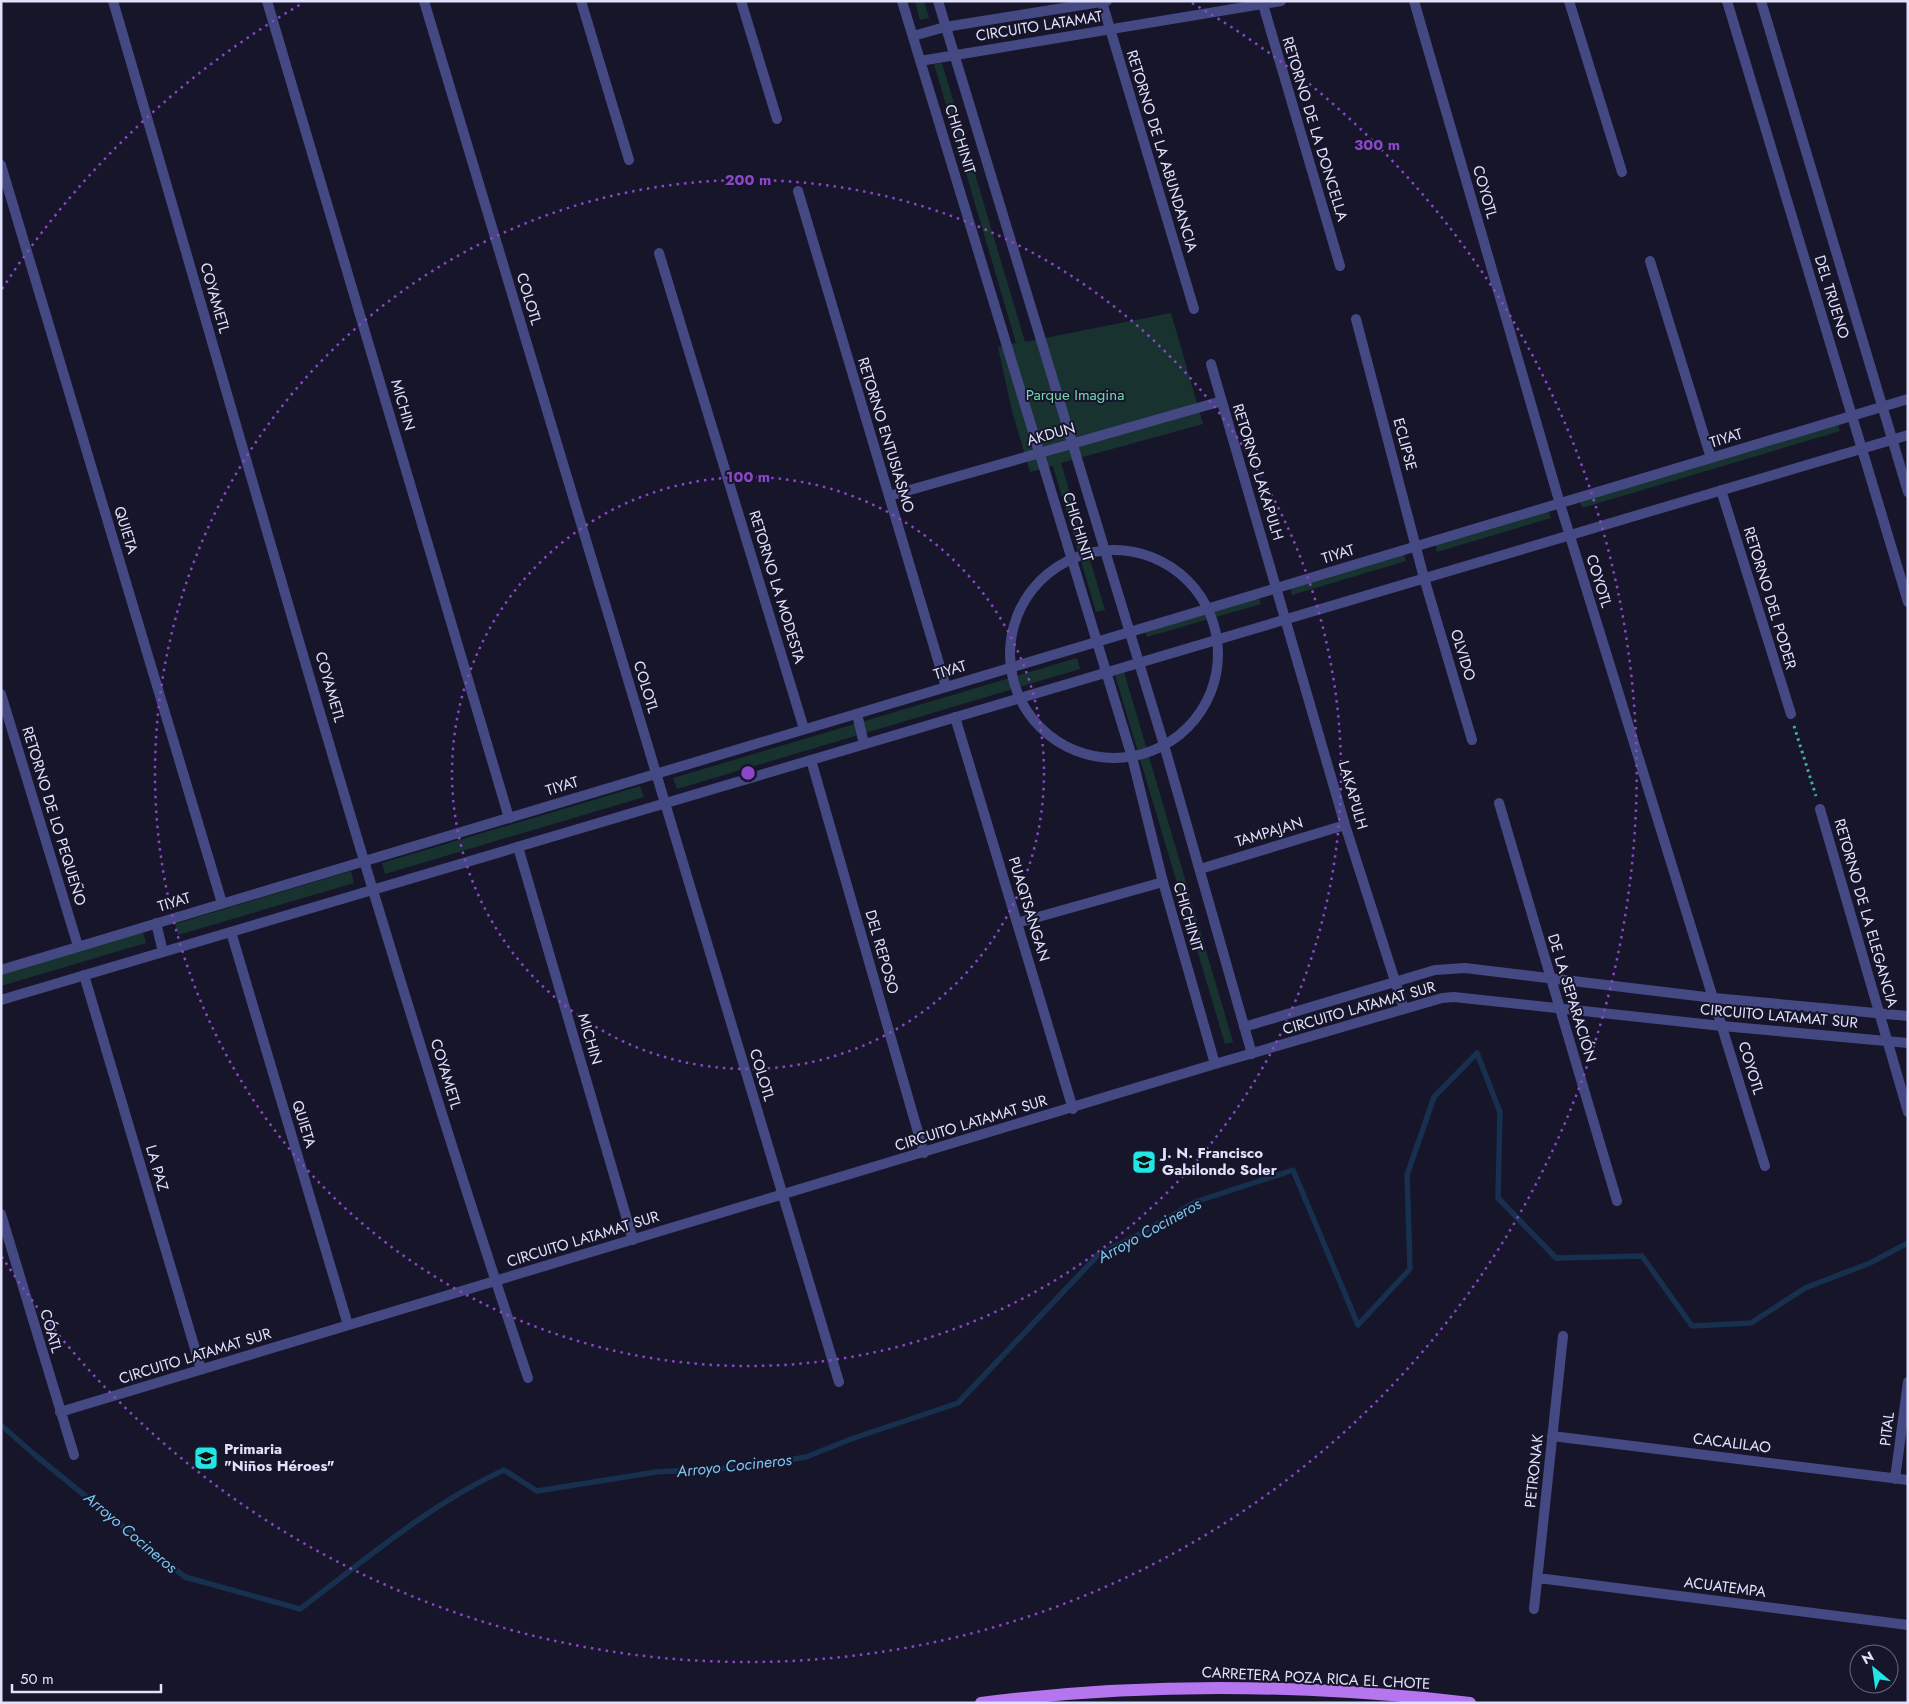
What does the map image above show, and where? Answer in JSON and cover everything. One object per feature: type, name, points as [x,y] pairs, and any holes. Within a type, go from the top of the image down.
[{"type":"main road","name":"CARRETERA POZA RICA EL CHOTE","points":[[981,1703],[1039,1695],[1110,1690],[1238,1687],[1470,1703]]},
{"type":"street","name":"COYAMETL","points":[[113,1],[373,890],[495,1281],[528,1378]]},
{"type":"street","name":"MICHIN","points":[[267,1],[509,818]]},
{"type":"street","name":"COLOTL","points":[[424,1],[839,1382]]},
{"type":"street","points":[[581,1],[629,160]]},
{"type":"street","points":[[741,1],[777,119]]},
{"type":"street","name":"CHICHINIT","points":[[902,1],[1132,756],[1163,882],[1214,1064]]},
{"type":"street","name":"CHICHINIT","points":[[938,1],[1164,745],[1252,1054]]},
{"type":"street","name":"CIRCUITO LATAMAT","points":[[920,60],[1280,1]]},
{"type":"street","name":"COYOTL","points":[[1414,1],[1569,535],[1714,998],[1764,1166]]},
{"type":"street","points":[[1569,1],[1622,172]]},
{"type":"street","name":"DEL TRUENO","points":[[1727,1],[1908,602]]},
{"type":"street","name":"DEL TRUENO","points":[[1761,1],[1908,492]]},
{"type":"street","name":"CIRCUITO LATAMAT","points":[[912,36],[945,27],[1105,2]]},
{"type":"street","name":"RETORNO DE LA ABUNDANCIA","points":[[1105,2],[1110,30],[1194,309]]},
{"type":"street","name":"RETORNO DE LA DONCELLA","points":[[1262,3],[1340,266]]},
{"type":"street","name":"QUIETA","points":[[1,165],[222,904]]},
{"type":"street","name":"RETORNO ENTUSIASMO","points":[[798,191],[946,687]]},
{"type":"street","name":"RETORNO LA MODESTA","points":[[659,253],[804,729]]},
{"type":"street","points":[[1650,261],[1711,458]]},
{"type":"street","name":"ECLIPSE","points":[[1356,319],[1424,578]]},
{"type":"street","name":"RETORNO LAKAPULH","points":[[1211,364],[1278,588]]},
{"type":"street","name":"TIYAT","points":[[1,970],[1908,399]]},
{"type":"street","name":"AKDUN","points":[[889,496],[1222,401]]},
{"type":"street","points":[[1,1000],[1908,435]]},
{"type":"street","name":"RETORNO DEL PODER","points":[[1721,490],[1791,714]]},
{"type":"street","points":[[1105,550],[1136,551],[1166,562],[1190,582],[1208,608],[1217,640],[1214,682],[1195,719],[1164,745],[1132,756],[1099,757],[1067,747],[1040,728],[1019,698],[1010,668],[1011,634],[1023,602],[1044,576],[1072,558],[1105,550]]},
{"type":"street","name":"OLVIDO","points":[[1424,578],[1472,740]]},
{"type":"street","name":"LAKAPULH","points":[[1278,588],[1346,825],[1404,1009]]},
{"type":"street","name":"RETORNO DE LO PEQUEÑO","points":[[1,694],[78,946]]},
{"type":"street","points":[[857,714],[864,744]]},
{"type":"street","name":"PUAQTSANGAN","points":[[956,717],[1073,1108]]},
{"type":"street","name":"DEL REPOSO","points":[[811,760],[924,1153]]},
{"type":"street","name":"DE LA SEPARACIÓN","points":[[1499,803],[1617,1201]]},
{"type":"street","name":"RETORNO DE LA ELEGANCIA","points":[[1820,809],[1908,1112]]},
{"type":"street","name":"TAMPAJAN","points":[[1200,869],[1346,825]]},
{"type":"street","name":"MICHIN","points":[[518,847],[634,1240]]},
{"type":"street","points":[[1017,923],[1163,882]]},
{"type":"street","points":[[156,923],[163,952]]},
{"type":"street","name":"QUIETA","points":[[231,932],[348,1325]]},
{"type":"street","name":"CIRCUITO LATAMAT SUR","points":[[1244,1027],[1435,970],[1465,968],[1714,998],[1908,1016]]},
{"type":"street","name":"LA PAZ","points":[[84,975],[201,1369]]},
{"type":"street","name":"CIRCUITO LATAMAT SUR","points":[[60,1412],[1214,1064],[1442,998],[1468,997],[1722,1026],[1908,1043]]},
{"type":"street","name":"CÓATL","points":[[1,1214],[74,1455]]},
{"type":"street","name":"PETRONAK","points":[[1534,1609],[1563,1336]]},
{"type":"street","name":"PITAL","points":[[1895,1479],[1908,1382]]},
{"type":"street","name":"CACALILAO","points":[[1552,1436],[1908,1480]]},
{"type":"street","name":"ACUATEMPA","points":[[1538,1578],[1908,1625]]},
{"type":"path","points":[[1791,714],[1820,809]]},
{"type":"green space","points":[[915,1],[924,1],[929,18],[920,20]]},
{"type":"green space","name":"Parque Imagina","points":[[942,63],[1025,342],[1171,313],[1203,424],[1061,463],[1105,610],[1096,612],[1053,466],[1030,472],[1012,411],[998,347],[1016,343],[934,64]]},
{"type":"green space","points":[[1837,420],[1840,431],[1582,508],[1578,497]]},
{"type":"green space","points":[[1547,506],[1551,518],[1437,552],[1434,540]]},
{"type":"green space","points":[[1402,549],[1406,561],[1292,595],[1289,583]]},
{"type":"green space","points":[[1257,593],[1261,604],[1147,637],[1144,626]]},
{"type":"green space","points":[[1077,658],[1080,669],[677,789],[673,778]]},
{"type":"green space","points":[[1124,672],[1233,1042],[1225,1044],[1115,675]]},
{"type":"green space","points":[[640,786],[644,797],[385,874],[382,863]]},
{"type":"green space","points":[[351,871],[354,883],[178,935],[175,924]]},
{"type":"green space","points":[[143,932],[146,943],[1,986],[1,974]]},
{"type":"waterway","name":"Arroyo Cocineros","points":[[1,1425],[185,1577],[300,1609],[424,1516],[450,1499],[504,1470],[537,1491],[656,1472],[747,1467],[806,1457],[851,1439],[958,1403],[1098,1255],[1142,1233],[1195,1202],[1293,1170],[1358,1325],[1410,1269],[1407,1175],[1434,1097],[1477,1053],[1500,1112],[1498,1198],[1556,1258],[1642,1256],[1692,1326],[1751,1323],[1805,1288],[1870,1263],[1908,1243]]},
{"type":"place","name":"J. N. Francisco Gabilondo Soler","points":[[1144,1162]]},
{"type":"place","name":"Primaria \"Niños Héroes\"","points":[[206,1458]]}]
